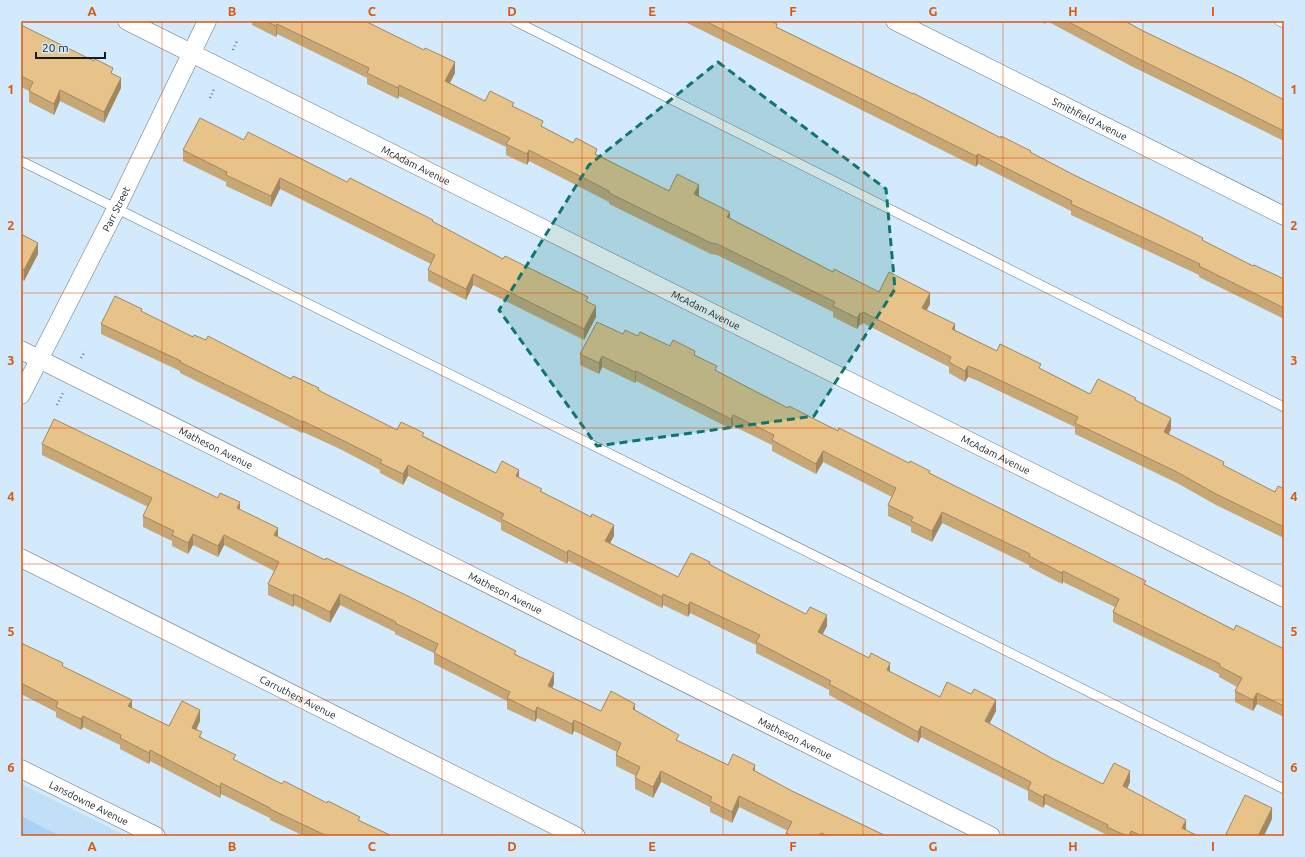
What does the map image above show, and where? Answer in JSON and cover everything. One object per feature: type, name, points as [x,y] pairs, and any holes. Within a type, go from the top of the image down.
[{"type":"street","name":"McAdam Avenue","points":[[127,21],[1284,598]]},
{"type":"street","name":"Parr Street","points":[[21,395],[117,207],[207,21]]},
{"type":"street","name":"Smithfield Avenue","points":[[896,21],[1284,216]]},
{"type":"street","name":"Matheson Avenue","points":[[21,350],[991,836]]},
{"type":"street","name":"Carruthers Avenue","points":[[21,558],[576,836]]},
{"type":"street","name":"Lansdowne Avenue","points":[[21,769],[156,836]]},
{"type":"lane","points":[[514,21],[1284,407]]},
{"type":"lane","points":[[1279,21],[1284,23]]},
{"type":"lane","points":[[21,161],[117,207],[1284,789]]},
{"type":"highlighted area","points":[[718,62],[886,189],[895,289],[814,416],[597,446],[499,310],[589,165]]},
{"type":"shaded area","points":[[21,784],[126,836],[21,836]]},
{"type":"shaded area","points":[[21,816],[60,836],[21,836]]},
{"type":"building","points":[[266,21],[365,21],[424,50],[425,48],[455,62],[445,81],[485,101],[490,91],[514,103],[512,106],[543,121],[541,126],[573,143],[576,138],[597,149],[595,154],[669,191],[677,174],[699,185],[694,194],[730,212],[727,217],[833,272],[834,269],[879,292],[889,272],[930,293],[922,308],[955,324],[952,329],[997,351],[1000,344],[1041,364],[1039,368],[1090,394],[1098,379],[1171,418],[1164,432],[1224,462],[1223,465],[1275,492],[1278,486],[1284,489],[1284,527],[1216,494],[1177,472],[1075,423],[1078,417],[976,369],[968,366],[965,371],[949,362],[951,357],[863,312],[862,314],[860,313],[857,318],[833,306],[835,302],[609,193],[609,191],[529,150],[527,154],[506,144],[510,138],[399,85],[398,88],[367,73],[369,68],[277,24],[276,26]]},
{"type":"building","points":[[705,21],[771,21],[777,24],[776,27],[913,93],[1001,138],[1001,136],[1074,175],[1203,238],[1202,240],[1253,266],[1254,265],[1284,279],[1284,308],[1199,266],[1200,264],[1071,204],[1072,201],[978,154],[976,156]]},
{"type":"building","points":[[1067,21],[1125,21],[1240,77],[1284,100],[1284,131],[1131,55]]},
{"type":"building","points":[[21,25],[94,61],[95,59],[113,68],[111,73],[121,78],[104,112],[60,90],[54,104],[29,91],[33,82],[21,76]]},
{"type":"building","points":[[200,118],[244,140],[248,132],[347,182],[350,178],[433,220],[432,221],[503,259],[505,256],[588,297],[586,301],[596,306],[584,329],[473,274],[466,289],[428,270],[435,255],[280,178],[271,196],[226,175],[227,172],[183,150]]},
{"type":"building","points":[[21,234],[38,243],[24,270],[21,268]]},
{"type":"building","points":[[115,296],[193,337],[194,335],[206,340],[208,336],[291,379],[293,376],[319,388],[318,390],[397,430],[401,422],[424,433],[422,436],[496,473],[502,461],[519,470],[516,476],[542,489],[540,491],[591,517],[592,514],[614,525],[605,541],[678,577],[691,553],[710,562],[709,564],[729,575],[806,614],[810,607],[827,615],[818,632],[869,658],[871,653],[890,663],[887,670],[940,697],[947,682],[971,694],[974,689],[996,700],[985,721],[1053,759],[1103,784],[1114,763],[1130,771],[1123,786],[1186,820],[1182,828],[1198,836],[1142,836],[1131,831],[1129,836],[1127,836],[1045,794],[1043,797],[1028,789],[1031,782],[921,726],[918,732],[829,684],[831,681],[756,642],[760,635],[690,602],[688,606],[663,594],[662,597],[568,550],[567,553],[501,519],[504,514],[408,465],[403,474],[380,463],[382,460],[340,439],[303,421],[302,422],[180,362],[181,361],[101,324]]},
{"type":"building","points":[[597,322],[623,334],[625,330],[638,336],[640,332],[670,346],[673,340],[695,351],[694,355],[717,366],[715,370],[788,408],[789,406],[838,431],[839,428],[909,463],[910,461],[930,471],[929,473],[1146,581],[1144,584],[1234,630],[1236,625],[1284,649],[1284,706],[1257,693],[1253,700],[1235,691],[1242,678],[1219,666],[1220,664],[1113,612],[1119,599],[1063,571],[1062,573],[1029,556],[1030,554],[942,512],[932,531],[911,521],[913,517],[888,505],[896,488],[823,451],[816,464],[772,440],[774,435],[733,415],[731,419],[636,371],[635,372],[602,356],[599,363],[580,354]]},
{"type":"building","points":[[54,419],[218,498],[220,493],[240,502],[237,508],[278,528],[274,535],[325,560],[326,558],[408,596],[516,651],[514,654],[554,673],[548,686],[601,711],[611,691],[635,704],[633,709],[679,735],[676,740],[728,765],[733,754],[755,765],[753,770],[792,791],[886,836],[828,836],[821,833],[820,836],[792,836],[786,833],[792,822],[739,796],[732,812],[710,801],[712,797],[661,771],[653,787],[635,778],[640,767],[616,755],[621,743],[574,720],[572,724],[537,707],[535,712],[507,698],[510,692],[434,653],[438,644],[340,594],[330,612],[294,594],[293,596],[268,584],[279,562],[224,535],[218,546],[193,534],[188,543],[172,535],[174,531],[143,516],[152,498],[42,444]]},
{"type":"building","points":[[21,643],[63,663],[62,666],[132,700],[128,706],[169,726],[182,701],[200,710],[192,728],[202,732],[199,737],[236,755],[233,759],[282,784],[284,781],[327,803],[328,801],[360,817],[358,820],[392,836],[327,836],[270,809],[221,783],[220,787],[150,750],[149,753],[120,738],[121,735],[83,716],[81,719],[56,707],[58,702],[21,683]]},
{"type":"building","points":[[1245,795],[1272,808],[1258,836],[1230,836],[1226,834]]}]
